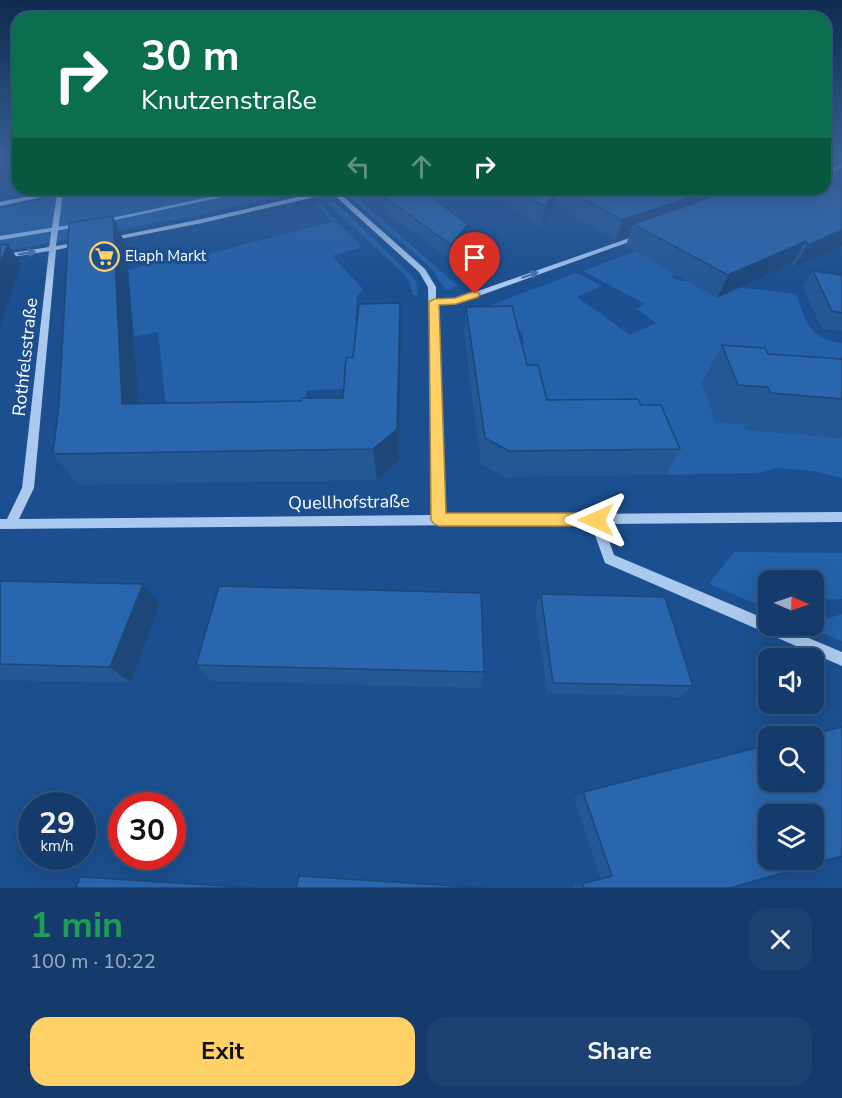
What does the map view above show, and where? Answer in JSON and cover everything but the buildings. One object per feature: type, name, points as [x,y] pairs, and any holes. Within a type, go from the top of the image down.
[{"type":"street","points":[[0,204],[16,200]]},
{"type":"street","name":"Rothfelsstraße","points":[[5,524],[28,488],[59,200]]},
{"type":"street","points":[[99,241],[292,200]]},
{"type":"street","points":[[348,200],[422,271],[432,287],[439,520]]},
{"type":"street","points":[[434,302],[456,301],[650,233]]},
{"type":"street","points":[[0,257],[54,245],[88,243]]},
{"type":"street","name":"Quellhofstraße","points":[[5,524],[842,517]]},
{"type":"street","points":[[596,520],[609,559],[842,659]]},
{"type":"shaded area","points":[[36,200],[262,200],[199,215],[0,252],[0,208]]},
{"type":"shaded area","points":[[354,200],[360,200],[458,286],[447,290],[433,270]]},
{"type":"shaded area","points":[[334,201],[408,272],[416,281],[418,295],[413,295],[410,283],[403,273],[327,203]]},
{"type":"shaded area","points":[[320,204],[362,247],[332,256],[363,289],[357,297],[355,333],[363,333],[357,389],[307,390],[302,433],[167,417],[158,332],[134,337],[128,270],[170,259],[172,263],[332,222],[317,205]]},
{"type":"shaded area","points":[[644,248],[676,274],[670,276],[676,280],[796,294],[810,328],[822,338],[842,343],[842,399],[745,392],[702,383],[716,422],[743,424],[746,430],[842,438],[842,478],[813,471],[776,468],[760,473],[666,475],[648,432],[539,417],[524,361],[523,335],[513,320],[488,306],[576,273],[602,286],[577,297],[630,335],[656,323],[637,309],[645,304],[583,271]]},
{"type":"shaded area","points":[[734,552],[842,553],[842,599],[824,600],[824,570],[758,570],[758,605],[709,584]]},
{"type":"shaded area","points":[[842,614],[842,641],[824,634],[824,620]]},
{"type":"waterway","points":[[101,221],[201,200]]},
{"type":"waterway","points":[[0,238],[82,225]]},
{"type":"place","name":"Elaph Markt","points":[[104,256]]},
{"type":"route","points":[[475,294],[456,301],[434,302],[439,520],[596,520]]}]
